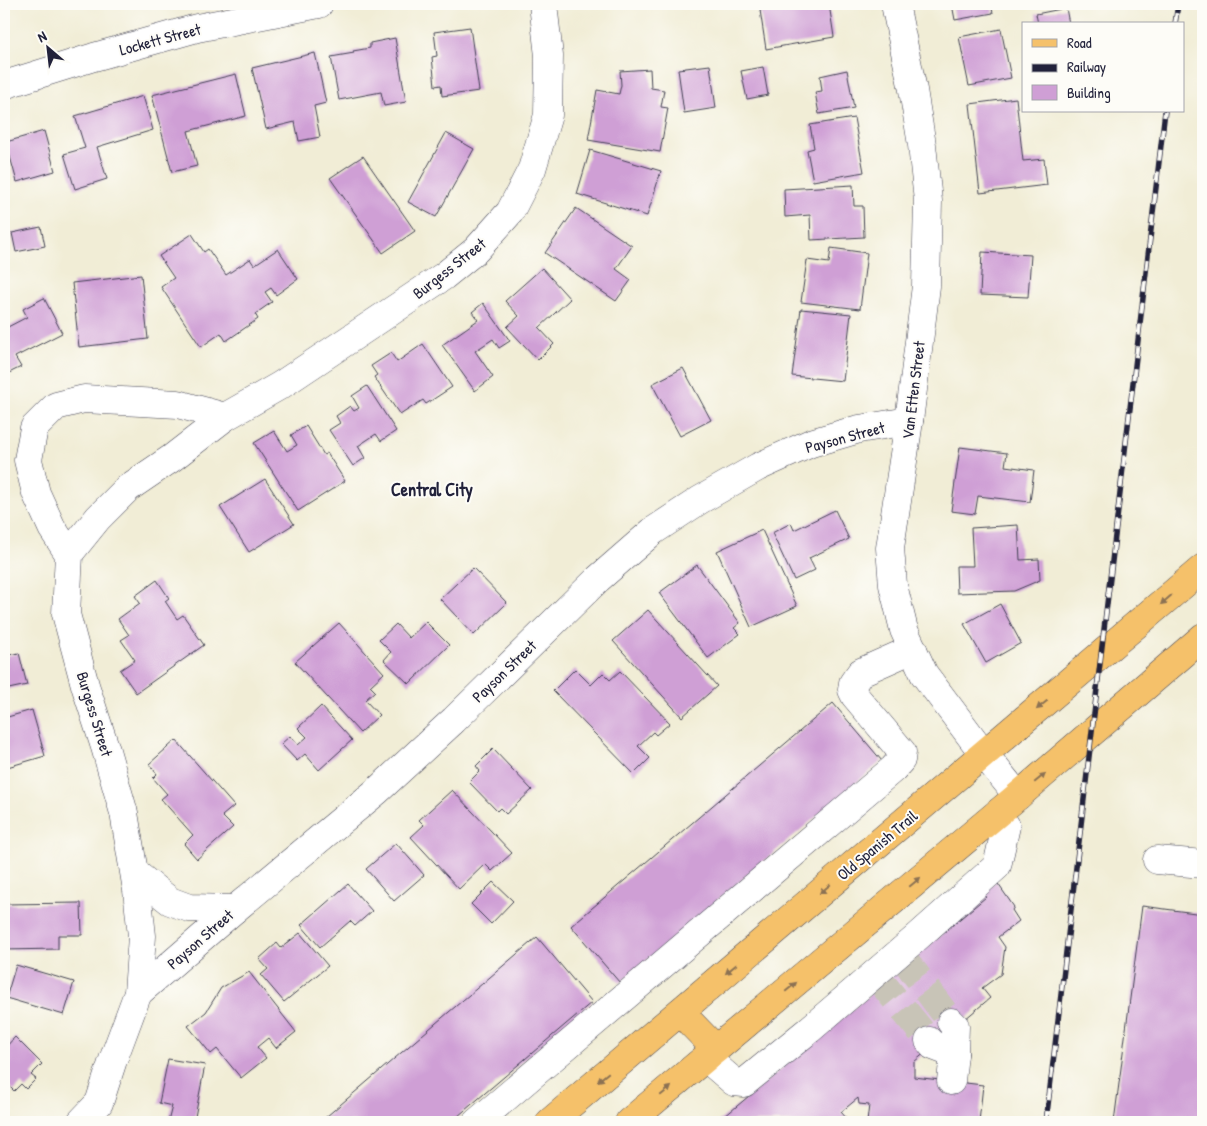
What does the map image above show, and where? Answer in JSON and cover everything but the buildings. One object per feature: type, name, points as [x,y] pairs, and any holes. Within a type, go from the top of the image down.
[{"type":"main road","name":"Old Spanish Trail","points":[[550,1122],[1203,568]]},
{"type":"main road","points":[[629,1122],[998,813],[1203,637]]},
{"type":"main road","points":[[680,1012],[711,1054]]},
{"type":"street","name":"Lockett Street","points":[[4,85],[197,28],[318,4]]},
{"type":"street","name":"Burgess Street","points":[[80,1122],[102,1113],[113,1060],[138,993],[142,936],[124,813],[85,685],[66,614],[69,554],[98,518],[128,488],[172,458],[225,416],[281,385],[444,276],[476,250],[510,212],[532,169],[548,115],[549,56],[544,4]]},
{"type":"street","name":"Van Etten Street","points":[[895,4],[913,90],[922,145],[928,201],[926,286],[910,420],[890,548],[893,585],[904,630],[924,674],[1018,796]]},
{"type":"street","points":[[69,554],[52,528],[36,493],[28,460],[34,428],[56,406],[84,399],[178,404],[225,416]]},
{"type":"street","name":"Payson Street","points":[[138,993],[234,909],[376,791],[454,720],[598,580],[653,531],[700,500],[758,467],[811,443],[859,429],[910,420]]},
{"type":"street","points":[[477,1122],[893,769],[901,760],[902,752],[855,696],[852,690],[853,683],[861,672],[913,649]]},
{"type":"street","points":[[711,1054],[734,1082],[744,1083],[876,975],[997,866],[1006,826],[998,813]]},
{"type":"street","points":[[1157,860],[1203,864]]},
{"type":"street","points":[[134,873],[170,901],[189,908],[234,909]]},
{"type":"street","points":[[951,1022],[955,1026],[951,1081]]},
{"type":"street","points":[[929,1041],[933,1046],[954,1054]]},
{"type":"tunnel","points":[[902,956],[951,1022]]},
{"type":"tunnel","points":[[877,977],[929,1041]]},
{"type":"railway","points":[[1175,22],[1178,4]]},
{"type":"railway","points":[[1046,1122],[1165,112]]},
{"type":"district","name":"Central City","points":[[432,490]]}]
